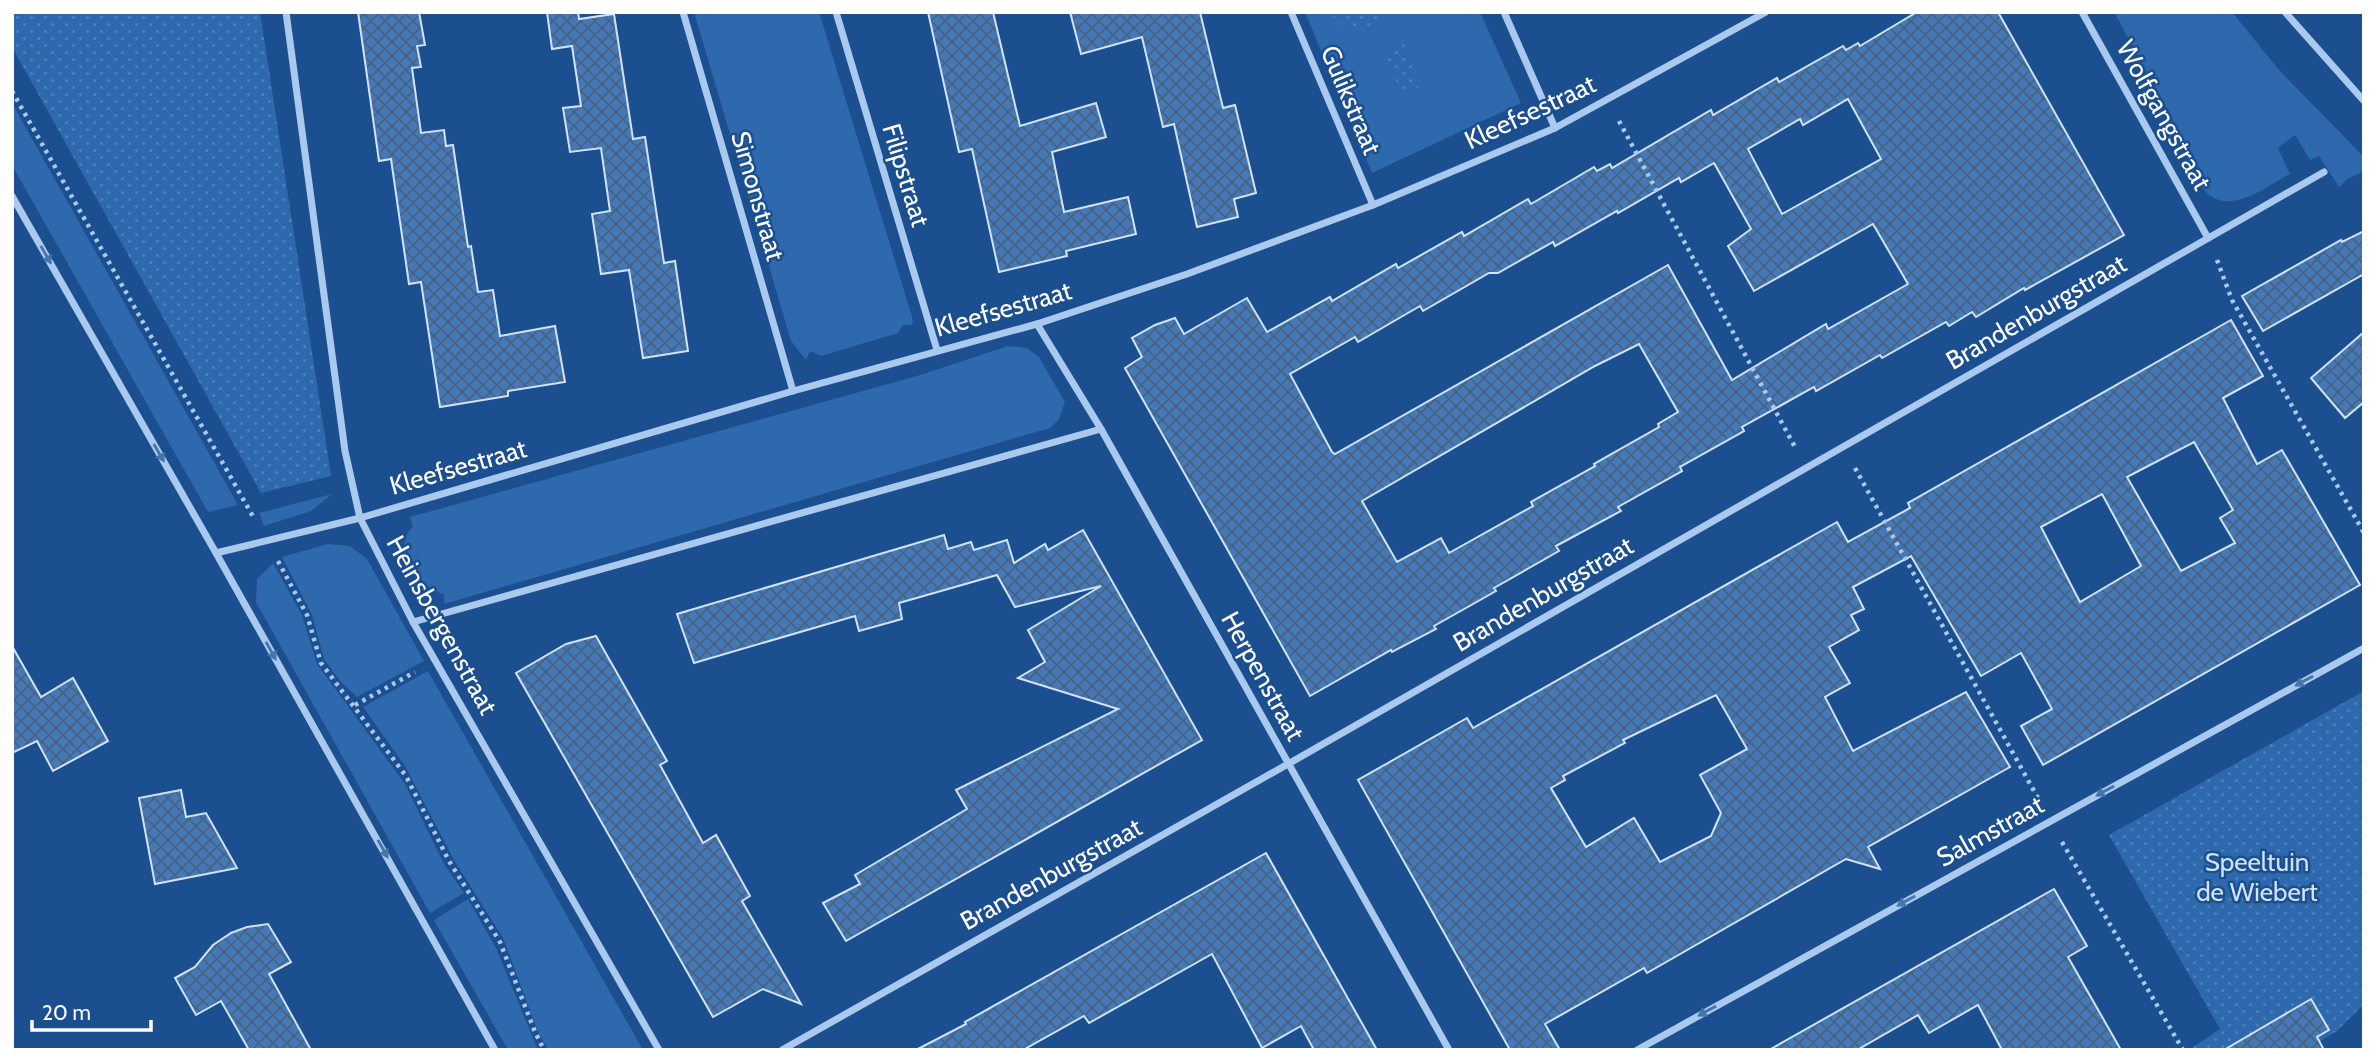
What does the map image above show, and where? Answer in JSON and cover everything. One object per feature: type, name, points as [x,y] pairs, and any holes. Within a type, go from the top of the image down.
[{"type":"street","name":"Heinsbergenstraat","points":[[285,12],[345,451],[360,518],[413,622],[659,1050]]},
{"type":"street","name":"Simonstraat","points":[[682,12],[793,391]]},
{"type":"street","name":"Filipstraat","points":[[836,12],[937,350]]},
{"type":"street","name":"Gulikstraat","points":[[1291,12],[1373,205]]},
{"type":"street","points":[[1504,12],[1555,128]]},
{"type":"street","name":"Kleefsestraat","points":[[216,553],[360,518],[793,391],[1037,324],[1187,274],[1373,205],[1555,128],[1766,12]]},
{"type":"street","name":"Wolfgangstraat","points":[[2082,12],[2208,238]]},
{"type":"street","points":[[2285,12],[2364,101]]},
{"type":"street","name":"Brandenburgstraat","points":[[782,1050],[2324,172]]},
{"type":"street","points":[[12,196],[495,1050]]},
{"type":"street","name":"Herpenstraat","points":[[1037,324],[1101,429],[1449,1050]]},
{"type":"street","points":[[413,622],[1101,429]]},
{"type":"street","name":"Salmstraat","points":[[1637,1050],[2364,648]]},
{"type":"path","points":[[12,91],[307,615],[321,663],[406,776],[449,861],[500,942],[544,1050]]},
{"type":"path","points":[[1608,99],[1807,468]]},
{"type":"path","points":[[2208,238],[2232,300],[2364,533]]},
{"type":"path","points":[[1843,447],[2051,821],[2183,1050]]},
{"type":"path","points":[[355,705],[436,661]]},
{"type":"green space","points":[[12,12],[260,12],[331,476],[261,493],[12,47]]},
{"type":"green space","points":[[694,12],[819,12],[913,320],[912,325],[903,325],[898,333],[821,356],[810,351],[806,360],[791,341]]},
{"type":"green space","points":[[1305,12],[1480,12],[1521,103],[1372,173]]},
{"type":"green space","points":[[1330,12],[1391,12],[1377,25],[1360,30],[1344,26]]},
{"type":"green space","points":[[2114,12],[2232,12],[2279,70],[2364,157],[2364,171],[2347,179],[2339,187],[2319,156],[2310,160],[2295,135],[2278,148],[2290,174],[2239,200],[2218,200],[2208,194],[2199,181],[2197,164]]},
{"type":"green space","points":[[1403,42],[1421,86],[1402,94],[1383,50]]},
{"type":"green space","points":[[12,103],[238,505],[208,512],[12,165]]},
{"type":"green space","points":[[1008,346],[1027,348],[1039,357],[1065,402],[1059,419],[1050,428],[444,604],[444,594],[423,582],[404,544],[413,526],[410,517],[917,376]]},
{"type":"green space","points":[[332,494],[311,511],[264,526],[259,513]]},
{"type":"green space","points":[[328,544],[350,546],[367,559],[424,661],[357,697],[340,681],[324,659],[312,615],[282,557]]},
{"type":"green space","points":[[273,563],[302,615],[317,664],[405,784],[444,864],[464,893],[430,913],[256,602],[257,579]]},
{"type":"green space","points":[[428,671],[643,1050],[548,1050],[538,1032],[503,938],[455,862],[405,766],[363,707]]},
{"type":"green space","name":"Speeltuin de Wiebert","points":[[2364,691],[2364,1004],[2337,1031],[2306,1050],[2189,1050],[2220,1029],[2109,835]]},
{"type":"green space","points":[[468,899],[496,948],[538,1050],[508,1050],[434,920]]},
{"type":"building","points":[[358,12],[419,12],[425,45],[417,46],[421,67],[412,68],[421,133],[444,130],[446,146],[453,145],[468,247],[471,246],[478,292],[493,290],[500,336],[555,326],[565,382],[508,391],[508,396],[440,407],[421,282],[409,284],[391,159],[379,161]]},
{"type":"building","points":[[547,12],[578,12],[579,19],[614,14],[633,139],[645,137],[664,263],[675,261],[688,351],[643,358],[629,270],[601,274],[592,214],[610,211],[601,148],[570,152],[563,108],[581,106],[572,46],[552,49]]},
{"type":"building","points":[[928,12],[993,12],[1020,126],[1096,103],[1106,137],[1052,152],[1064,212],[1128,197],[1136,234],[1066,251],[1067,256],[999,272],[972,149],[959,152]]},
{"type":"building","points":[[1070,12],[1200,12],[1223,108],[1235,105],[1256,193],[1234,199],[1238,217],[1197,227],[1174,124],[1163,127],[1142,37],[1081,54]]},
{"type":"building","points":[[1917,12],[1998,12],[2124,235],[2025,290],[2024,288],[1976,317],[1972,312],[1949,326],[1946,322],[1882,358],[1880,355],[1816,391],[1814,387],[1742,427],[1744,431],[1680,467],[1682,471],[1618,507],[1621,511],[1556,546],[1559,551],[1434,626],[1436,629],[1392,652],[1391,650],[1310,696],[1125,368],[1142,357],[1132,338],[1175,318],[1184,334],[1247,298],[1267,332],[1330,297],[1332,301],[1396,264],[1398,268],[1462,232],[1464,236],[1528,199],[1531,204],[1594,167],[1597,171],[1610,164],[1612,168],[1711,110],[1713,115],[1777,78],[1779,82],[1843,46],[1846,50],[1858,43],[1860,46]],"holes":[[[1848,99],[1881,159],[1782,214],[1748,149],[1800,119],[1803,125]],[[1714,163],[1751,229],[1728,246],[1754,291],[1873,224],[1908,284],[1828,329],[1826,324],[1732,380],[1668,265],[1335,454],[1332,452],[1290,374],[1355,337],[1358,342],[1420,306],[1423,311],[1489,273],[1498,273],[1553,242],[1555,246],[1679,178],[1681,182]],[[1639,344],[1678,412],[1658,424],[1659,427],[1531,502],[1533,506],[1449,553],[1441,538],[1397,562],[1362,501],[1595,366]]]},
{"type":"building","points":[[2364,231],[2364,274],[2263,331],[2242,296],[2341,240],[2342,242]]},
{"type":"building","points":[[2231,320],[2263,376],[2223,398],[2257,464],[2282,450],[2360,585],[2043,765],[2021,726],[2052,709],[2021,653],[1981,676],[1911,556],[1853,587],[1864,609],[1851,615],[1859,630],[1829,647],[1850,683],[1825,697],[1853,751],[1966,692],[2010,767],[1868,847],[1880,869],[1846,859],[1647,973],[1644,968],[1545,1024],[1560,1050],[1510,1050],[1358,780],[1467,718],[1473,728],[1837,522],[1848,542],[1910,508],[1908,503]],"holes":[[[2194,442],[2233,510],[2220,518],[2235,543],[2181,571],[2127,477]],[[2102,494],[2141,566],[2080,602],[2041,527]],[[1716,695],[1747,749],[1700,775],[1721,813],[1711,836],[1660,862],[1634,818],[1586,847],[1551,788],[1565,780],[1563,776],[1625,743],[1623,740]]]},
{"type":"building","points":[[2364,332],[2364,402],[2345,418],[2311,378]]},
{"type":"building","points":[[1083,530],[1202,740],[846,941],[823,903],[860,884],[855,875],[967,809],[956,790],[1118,709],[1018,678],[1045,662],[1028,630],[1101,586],[1015,607],[997,575],[899,603],[902,619],[859,631],[855,616],[694,663],[677,614],[944,535],[948,549],[971,542],[974,550],[1007,540],[1014,563],[1045,544],[1048,550]]},
{"type":"building","points":[[596,636],[667,761],[660,765],[703,843],[716,835],[750,896],[742,901],[801,1004],[763,989],[713,1017],[516,673],[566,644]]},
{"type":"building","points":[[12,646],[41,697],[73,678],[108,741],[53,771],[37,741],[12,753]]},
{"type":"building","points":[[181,790],[186,817],[206,813],[237,868],[155,884],[139,798]]},
{"type":"building","points":[[1266,853],[1377,1050],[1314,1050],[1301,1026],[1262,1048],[1212,954],[1089,1023],[1084,1016],[1023,1050],[916,1050],[966,1024],[965,1022]]},
{"type":"building","points":[[2054,889],[2087,946],[2068,957],[2121,1050],[2002,1050],[1978,1005],[1929,1033],[1918,1015],[1857,1050],[1769,1050]]},
{"type":"building","points":[[268,924],[291,962],[269,974],[311,1050],[249,1050],[221,1001],[196,1015],[175,978],[195,967],[213,945],[231,933]]},
{"type":"building","points":[[2311,999],[2329,1030],[2317,1037],[2324,1050],[2224,1050]]}]
